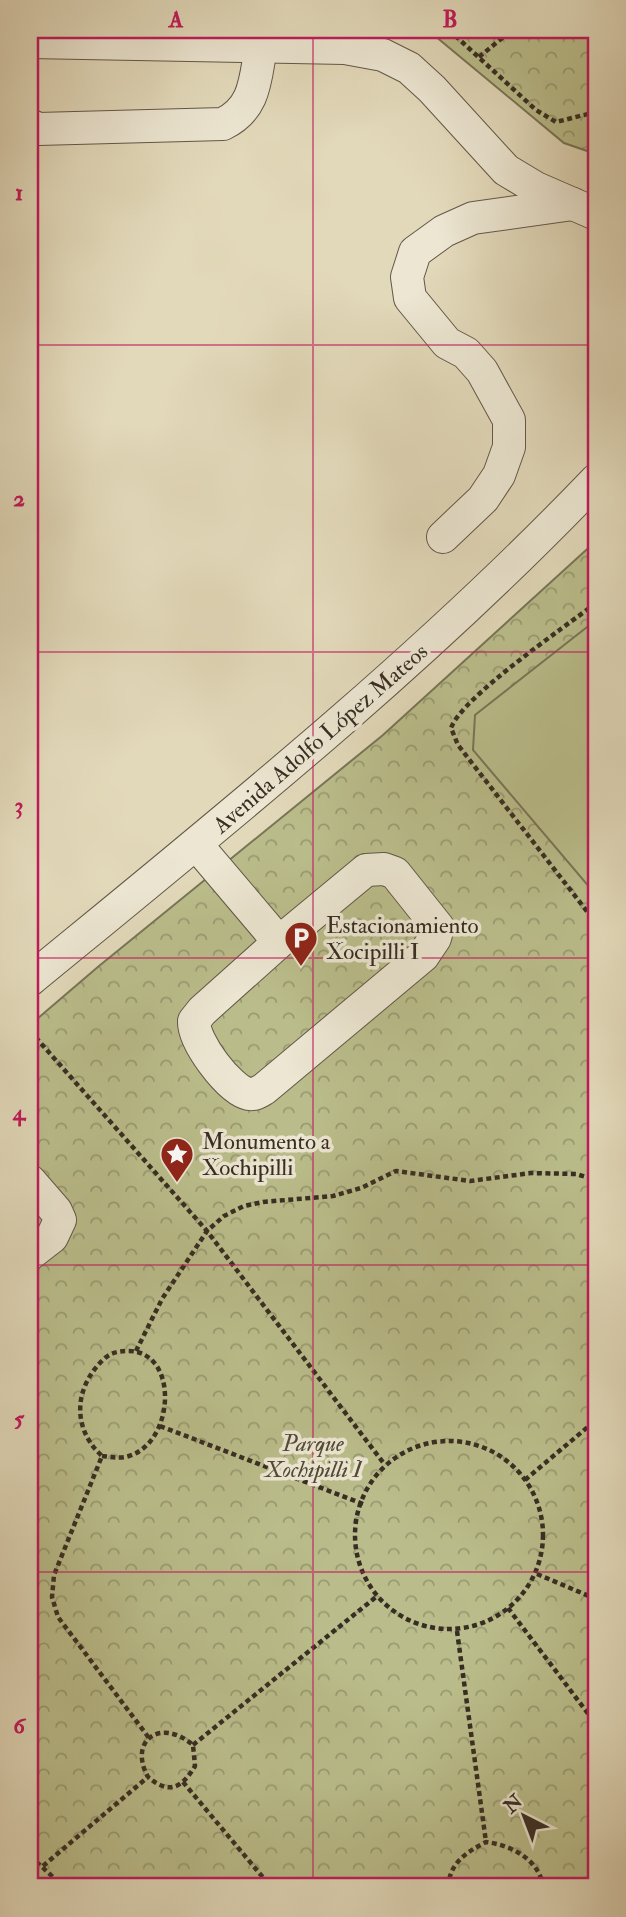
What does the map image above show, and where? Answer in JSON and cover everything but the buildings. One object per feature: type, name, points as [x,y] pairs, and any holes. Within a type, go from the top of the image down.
[{"type":"street","points":[[30,42],[345,48],[383,55],[410,68],[506,170],[536,188],[585,209]]},
{"type":"street","points":[[30,125],[38,129],[223,124],[237,117],[253,92],[261,47]]},
{"type":"street","points":[[443,537],[483,499],[499,475],[509,447],[509,420],[482,371],[466,353],[447,343],[410,298],[407,277],[415,252],[444,231],[473,218],[585,209]]},
{"type":"street","name":"Avenida Adolfo López Mateos","points":[[30,980],[253,797],[439,635],[531,548],[596,480]]},
{"type":"street","points":[[196,844],[279,942]]},
{"type":"street","points":[[384,869],[395,873],[438,927],[435,939],[424,956],[264,1089],[247,1094],[235,1087],[222,1073],[197,1039],[194,1021],[279,942],[366,870],[384,869]]},
{"type":"street","points":[[30,1181],[56,1211],[60,1220],[52,1237],[30,1254]]},
{"type":"path","points":[[449,30],[536,110],[556,122],[596,112]]},
{"type":"path","points":[[479,57],[512,30]]},
{"type":"path","points":[[596,603],[478,694],[454,720],[451,732],[458,745],[596,923]]},
{"type":"path","points":[[30,1031],[207,1231],[385,1465]]},
{"type":"path","points":[[136,1351],[162,1299],[207,1231],[224,1216],[244,1206],[333,1196],[361,1188],[396,1171],[470,1181],[531,1173],[576,1174],[596,1180]]},
{"type":"path","points":[[136,1351],[147,1357],[160,1371],[165,1399],[160,1426],[141,1449],[129,1456],[102,1456],[86,1438],[81,1418],[82,1391],[88,1378],[106,1357],[112,1353],[136,1351]]},
{"type":"path","points":[[525,1480],[596,1420]]},
{"type":"path","points":[[160,1426],[363,1504]]},
{"type":"path","points":[[463,1441],[489,1448],[514,1465],[525,1480],[537,1495],[545,1530],[537,1574],[508,1608],[457,1631],[427,1629],[404,1620],[376,1597],[358,1563],[354,1531],[371,1482],[385,1465],[424,1444],[463,1441]]},
{"type":"path","points":[[102,1456],[54,1575],[52,1597],[58,1617],[149,1738]]},
{"type":"path","points":[[537,1574],[596,1599]]},
{"type":"path","points":[[192,1745],[376,1597]]},
{"type":"path","points":[[508,1608],[596,1724]]},
{"type":"path","points":[[457,1631],[486,1842]]},
{"type":"path","points":[[166,1731],[181,1736],[192,1745],[195,1766],[183,1782],[173,1787],[165,1788],[148,1777],[143,1769],[143,1748],[149,1738],[159,1732],[166,1731]]},
{"type":"path","points":[[43,1866],[148,1777]]},
{"type":"path","points":[[183,1782],[271,1887]]},
{"type":"path","points":[[447,1887],[452,1868],[461,1857],[486,1842],[510,1848],[523,1856],[537,1868],[543,1886],[596,1878]]},
{"type":"path","points":[[30,1856],[64,1887]]},
{"type":"green space","points":[[377,30],[596,30],[596,154],[564,143],[435,36]]},
{"type":"green space","name":"Parque Xochipilli I","points":[[596,541],[596,1887],[30,1887],[30,1025],[383,735]]},
{"type":"green space","points":[[596,620],[596,895],[473,750],[475,715]]},
{"type":"place","name":"Estacionamiento Xocipilli I","points":[[301,968]]},
{"type":"place","name":"Monumento a Xochipilli","points":[[177,1184]]}]
